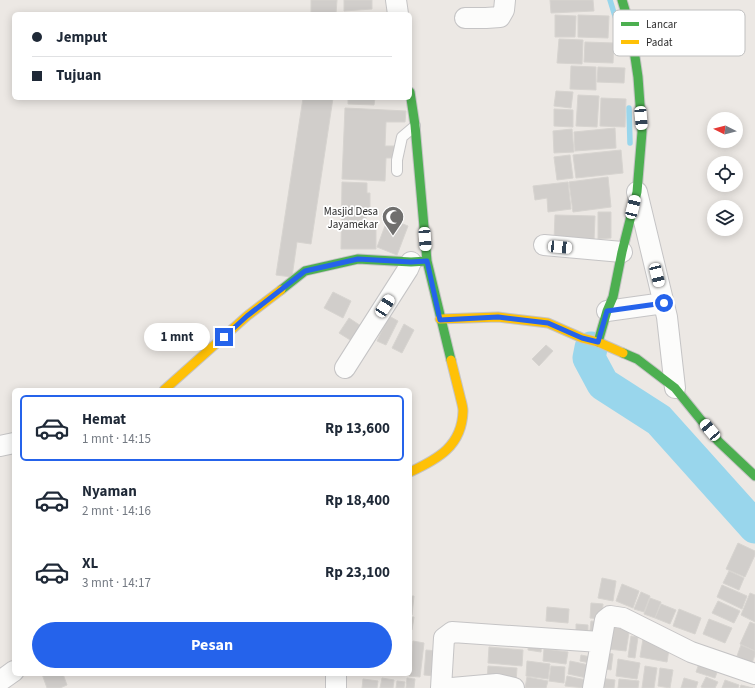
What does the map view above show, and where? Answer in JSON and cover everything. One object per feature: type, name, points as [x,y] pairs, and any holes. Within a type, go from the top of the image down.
[{"type":"street","points":[[396,0],[398,12]]},
{"type":"street","points":[[465,18],[500,17],[504,10],[505,0]]},
{"type":"street","points":[[622,0],[625,10]]},
{"type":"street","points":[[598,342],[607,311],[613,297],[622,252],[637,192],[642,132],[635,56]]},
{"type":"street","points":[[411,100],[415,125],[419,262],[440,320],[463,410],[460,429],[452,446],[434,461],[412,471]]},
{"type":"street","points":[[637,192],[667,317],[675,388]]},
{"type":"street","points":[[544,245],[622,252]]},
{"type":"street","points":[[166,388],[247,316],[305,271],[358,259],[419,262]]},
{"type":"street","points":[[345,368],[408,269],[419,262]]},
{"type":"street","points":[[607,311],[664,303]]},
{"type":"street","points":[[440,320],[498,317],[548,323],[637,359],[675,388],[718,441],[755,476]]},
{"type":"street","points":[[0,446],[12,443]]},
{"type":"street","points":[[593,688],[605,620],[610,616],[623,618],[691,652],[755,674]]},
{"type":"street","points":[[441,688],[444,638],[452,632],[600,642]]},
{"type":"street","points":[[0,681],[12,672]]},
{"type":"street","points":[[336,676],[336,688]]},
{"type":"street","points":[[452,688],[497,684],[514,688]]},
{"type":"lane","points":[[397,171],[397,160],[402,137],[415,125]]},
{"type":"building","points":[[311,0],[337,0],[336,12],[311,12]]},
{"type":"building","points":[[344,0],[372,0],[372,9],[344,11]]},
{"type":"building","points":[[550,0],[593,0],[594,11],[551,13]]},
{"type":"building","points":[[555,15],[576,16],[575,37],[555,37]]},
{"type":"building","points":[[578,15],[609,16],[608,38],[578,37]]},
{"type":"building","points":[[559,39],[583,40],[582,64],[557,63]]},
{"type":"building","points":[[585,42],[613,43],[613,63],[584,62]]},
{"type":"building","points":[[571,66],[596,67],[596,90],[570,89]]},
{"type":"building","points":[[598,67],[625,68],[624,83],[597,82]]},
{"type":"building","points":[[556,91],[573,92],[571,108],[554,106]]},
{"type":"building","points":[[578,95],[599,96],[597,127],[576,126]]},
{"type":"building","points":[[601,98],[626,99],[625,127],[600,126]]},
{"type":"building","points":[[303,100],[333,100],[311,244],[297,242],[292,277],[276,275]]},
{"type":"building","points":[[348,100],[375,100],[374,105],[348,104]]},
{"type":"building","points":[[345,108],[406,111],[405,122],[386,122],[385,146],[395,146],[394,158],[386,158],[385,181],[342,179]]},
{"type":"building","points":[[554,109],[573,110],[573,127],[554,126]]},
{"type":"building","points":[[615,128],[616,148],[575,151],[574,132]]},
{"type":"building","points":[[572,129],[574,152],[554,153],[553,131]]},
{"type":"building","points":[[621,150],[623,173],[576,178],[573,155]]},
{"type":"building","points":[[570,155],[573,178],[557,180],[554,157]]},
{"type":"building","points":[[608,177],[611,207],[573,212],[569,182]]},
{"type":"building","points":[[342,182],[367,183],[367,193],[370,193],[370,209],[366,209],[366,226],[376,227],[376,249],[341,249]]},
{"type":"building","points":[[568,182],[571,209],[548,212],[547,198],[535,200],[533,186]]},
{"type":"building","points":[[598,212],[611,212],[611,238],[598,239]]},
{"type":"building","points":[[555,215],[595,216],[594,241],[554,240]]},
{"type":"building","name":"Masjid Desa Jayamekar","points":[[388,218],[408,226],[397,255],[377,247]]},
{"type":"building","points":[[333,292],[351,301],[343,318],[324,308]]},
{"type":"building","points":[[389,316],[398,321],[386,345],[377,341]]},
{"type":"building","points":[[349,318],[364,328],[355,343],[339,333]]},
{"type":"building","points":[[404,324],[414,330],[402,353],[392,348]]},
{"type":"building","points":[[546,345],[553,351],[539,366],[532,359]]},
{"type":"building","points":[[738,543],[755,551],[755,555],[745,577],[726,569]]},
{"type":"building","points":[[729,571],[744,578],[739,590],[723,583]]},
{"type":"building","points":[[602,578],[616,581],[613,601],[598,598]]},
{"type":"building","points":[[622,584],[639,591],[633,608],[616,601]]},
{"type":"building","points":[[722,585],[747,596],[742,609],[717,597]]},
{"type":"building","points":[[641,592],[650,596],[644,612],[634,609]]},
{"type":"building","points":[[750,593],[755,595],[755,622],[741,615]]},
{"type":"building","points":[[412,596],[414,596],[412,615]]},
{"type":"building","points":[[650,598],[661,602],[655,618],[644,614]]},
{"type":"building","points":[[718,601],[740,611],[734,623],[712,613]]},
{"type":"building","points":[[591,603],[603,604],[602,619],[590,618]]},
{"type":"building","points":[[661,604],[676,610],[670,624],[655,618]]},
{"type":"building","points":[[547,607],[569,609],[568,623],[546,621]]},
{"type":"building","points":[[679,609],[701,618],[695,634],[673,626]]},
{"type":"building","points":[[412,617],[414,617],[412,630]]},
{"type":"building","points":[[709,619],[732,628],[725,643],[703,634]]},
{"type":"building","points":[[591,621],[600,622],[589,639]]},
{"type":"building","points":[[750,622],[755,624],[755,651],[740,644]]},
{"type":"building","points":[[612,623],[630,626],[626,651],[608,649]]},
{"type":"building","points":[[576,624],[588,625],[588,634],[576,633]]},
{"type":"building","points":[[631,636],[638,637],[635,658],[628,657]]},
{"type":"building","points":[[529,638],[542,640],[541,652],[528,650]]},
{"type":"building","points":[[643,639],[670,643],[667,662],[640,657]]},
{"type":"building","points":[[413,641],[424,643],[420,677],[409,676],[412,676]]},
{"type":"building","points":[[741,645],[755,651],[752,663],[737,656]]},
{"type":"building","points":[[489,647],[523,650],[522,666],[488,663]]},
{"type":"building","points":[[544,649],[568,652],[566,664],[543,661]]},
{"type":"building","points":[[426,650],[438,651],[435,676],[424,675]]},
{"type":"building","points":[[602,652],[613,654],[611,670],[600,668]]},
{"type":"building","points":[[581,655],[591,657],[590,663],[580,661]]},
{"type":"building","points":[[701,658],[720,664],[715,678],[696,672]]},
{"type":"building","points":[[618,659],[640,663],[637,679],[616,676]]},
{"type":"building","points":[[527,661],[550,664],[548,679],[526,676]]},
{"type":"building","points":[[570,661],[589,665],[587,678],[568,674]]},
{"type":"building","points":[[488,666],[517,668],[516,682],[487,680]]},
{"type":"building","points":[[551,666],[565,667],[564,683],[549,681]]},
{"type":"building","points":[[645,666],[657,668],[654,688],[642,688]]},
{"type":"building","points":[[660,668],[673,670],[670,688],[658,686]]},
{"type":"building","points":[[43,676],[64,676],[67,685],[60,688],[47,688]]},
{"type":"building","points":[[567,676],[586,680],[585,688],[565,686]]},
{"type":"building","points":[[527,677],[548,681],[546,688],[525,688]]},
{"type":"building","points":[[706,677],[718,682],[715,688],[701,687]]},
{"type":"building","points":[[382,678],[394,680],[393,688],[380,688]]},
{"type":"building","points":[[407,678],[415,679],[414,688],[406,688]]},
{"type":"building","points":[[599,678],[615,680],[614,688],[597,688]]},
{"type":"building","points":[[684,678],[698,682],[696,688],[681,688]]},
{"type":"building","points":[[363,679],[378,681],[377,688],[362,688]]},
{"type":"building","points":[[619,679],[639,681],[638,688],[618,688]]},
{"type":"building","points":[[725,680],[739,685],[738,688],[722,688]]},
{"type":"building","points":[[397,681],[405,682],[404,688],[396,688]]},
{"type":"building","points":[[741,685],[753,688],[740,688]]},
{"type":"waterway","points":[[610,0],[613,10]]},
{"type":"waterway","points":[[629,108],[630,143]]},
{"type":"waterway","points":[[591,348],[589,358],[603,384],[659,420],[755,527]]},
{"type":"traffic: fast","points":[[622,0],[625,10]]},
{"type":"traffic: fast","points":[[598,342],[607,311],[613,297],[622,252],[637,192],[642,132],[635,56]]},
{"type":"traffic: fast","points":[[411,100],[415,125],[427,261],[451,360]]},
{"type":"traffic: fast","points":[[281,290],[305,271],[358,259],[411,262],[427,261]]},
{"type":"traffic: fast","points":[[623,353],[637,359],[675,388],[718,441],[755,476]]},
{"type":"traffic: slow","points":[[166,388],[247,316],[281,290]]},
{"type":"traffic: slow","points":[[440,319],[498,317],[548,323],[582,338],[598,342],[623,353]]},
{"type":"traffic: slow","points":[[412,471],[430,462],[447,450],[453,442],[462,423],[463,409],[451,360]]},
{"type":"place","name":"Masjid Desa Jayamekar","points":[[393,236]]},
{"type":"route","points":[[224,337],[247,316],[305,271],[343,261],[358,259],[411,262],[427,261],[440,320],[498,317],[548,323],[582,338],[598,342],[607,311],[664,303]]}]
